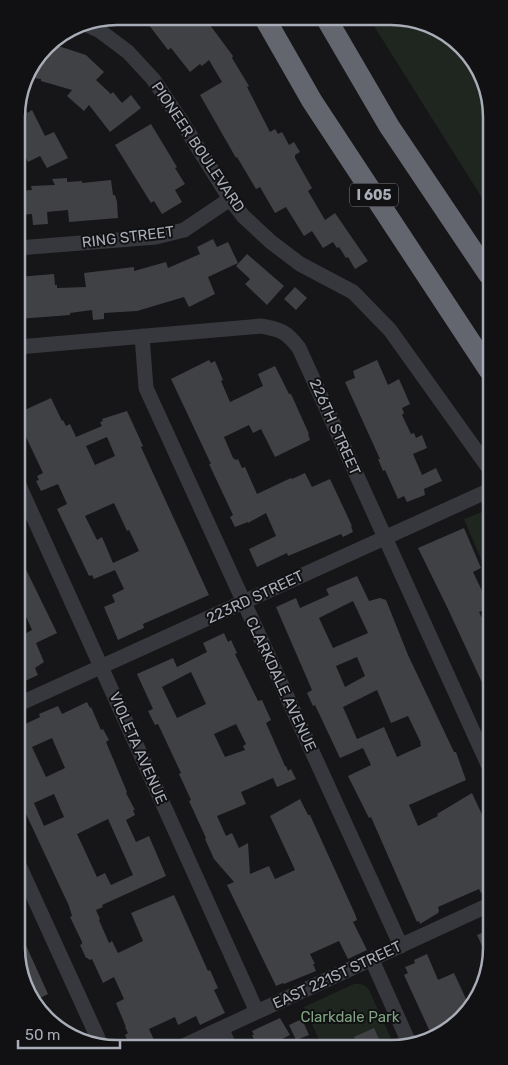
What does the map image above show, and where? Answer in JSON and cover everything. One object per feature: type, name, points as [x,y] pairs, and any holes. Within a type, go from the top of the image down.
[{"type":"highway","name":"I 605","points":[[269,25],[312,101],[483,361]]},
{"type":"highway","points":[[330,25],[388,126],[483,266]]},
{"type":"street","name":"PIONEER BOULEVARD","points":[[94,28],[128,52],[153,79],[230,199],[243,216],[271,242],[300,264],[353,292],[390,330],[483,460]]},
{"type":"street","name":"RING STREET","points":[[25,247],[156,237],[184,230],[230,199]]},
{"type":"street","name":"226TH STREET","points":[[25,345],[261,326],[279,329],[290,337],[299,348],[483,753]]},
{"type":"street","name":"CLARKDALE AVENUE","points":[[142,336],[146,388],[401,946]]},
{"type":"street","name":"223RD STREET","points":[[25,701],[483,493]]},
{"type":"street","name":"VIOLETA AVENUE","points":[[25,499],[258,1012]]},
{"type":"street","points":[[25,879],[98,1038]]},
{"type":"street","name":"EAST 221ST STREET","points":[[197,1040],[483,908]]},
{"type":"street","points":[[372,960],[407,1038]]},
{"type":"street","points":[[222,1029],[227,1040]]},
{"type":"green space","points":[[373,25],[403,26],[432,34],[452,48],[468,66],[480,93],[482,105],[483,199]]},
{"type":"green space","points":[[483,512],[483,564],[464,519]]},
{"type":"green space","name":"Clarkdale Park","points":[[354,984],[363,985],[369,990],[392,1040],[319,1040],[304,1007]]},
{"type":"building","points":[[149,25],[210,25],[233,56],[232,58],[249,86],[247,87],[270,132],[275,129],[278,134],[282,132],[289,145],[294,142],[300,152],[295,155],[295,158],[312,188],[308,191],[325,220],[335,213],[368,261],[355,269],[348,257],[346,258],[339,247],[337,248],[333,242],[323,248],[312,231],[304,236],[286,207],[275,213],[260,187],[256,189],[236,158],[200,95],[222,82],[209,60],[190,72],[171,48],[168,50]]},
{"type":"building","points":[[58,46],[86,55],[104,72],[96,80],[111,94],[113,92],[122,103],[131,95],[141,108],[110,132],[89,105],[84,111],[67,96],[72,90],[41,81],[41,79],[33,78],[44,61]]},
{"type":"building","points":[[25,109],[27,113],[32,110],[45,136],[54,132],[68,158],[47,168],[40,156],[28,162],[25,156]]},
{"type":"building","points":[[151,124],[185,184],[175,190],[182,202],[162,214],[154,201],[151,203],[115,145]]},
{"type":"building","points":[[67,178],[67,182],[82,181],[82,183],[111,180],[113,195],[115,195],[117,202],[118,218],[69,222],[68,210],[47,212],[48,224],[33,225],[32,214],[25,214],[25,190],[32,190],[31,186],[55,185],[52,179]]},
{"type":"building","points":[[213,239],[217,247],[228,242],[238,263],[208,277],[215,294],[189,307],[184,297],[137,311],[104,313],[104,319],[93,320],[92,310],[70,313],[70,315],[25,318],[25,276],[54,274],[57,288],[86,287],[84,273],[134,267],[134,271],[166,262],[168,268],[200,254],[197,247]]},
{"type":"building","points":[[247,254],[284,286],[267,305],[245,284],[250,279],[236,266]]},
{"type":"building","points":[[295,287],[307,298],[296,310],[284,299]]},
{"type":"building","points":[[209,360],[211,363],[215,361],[230,402],[263,386],[258,374],[275,366],[289,394],[291,394],[309,434],[310,440],[275,457],[261,429],[253,433],[249,425],[224,437],[233,458],[238,459],[242,468],[245,467],[257,494],[305,473],[312,487],[330,479],[353,532],[343,537],[341,534],[288,556],[287,553],[257,567],[249,549],[276,536],[266,513],[248,523],[235,527],[230,517],[233,515],[209,464],[211,464],[171,379]]},
{"type":"building","points":[[377,360],[388,385],[399,379],[410,404],[402,408],[404,413],[402,415],[411,434],[414,433],[416,438],[422,435],[427,448],[413,454],[422,475],[436,468],[442,481],[424,489],[425,495],[407,502],[404,496],[398,499],[385,470],[383,471],[378,459],[380,459],[345,382],[355,378],[353,371]]},
{"type":"building","points":[[51,398],[62,421],[66,426],[70,424],[76,437],[102,426],[100,422],[103,421],[102,419],[127,411],[143,446],[141,447],[209,595],[143,624],[144,628],[118,640],[104,607],[115,602],[112,595],[124,589],[115,570],[94,579],[92,575],[89,576],[57,509],[67,504],[58,484],[41,491],[36,481],[39,480],[37,476],[43,473],[25,435],[25,410]],"holes":[[[107,437],[115,456],[95,465],[86,446]],[[114,503],[127,531],[129,530],[139,551],[113,563],[102,537],[97,540],[85,516]]]},
{"type":"building","points":[[464,528],[481,568],[473,572],[483,593],[483,610],[479,612],[483,620],[483,685],[448,609],[418,548]]},
{"type":"building","points":[[25,567],[57,633],[36,643],[44,662],[35,668],[38,675],[25,681],[25,634],[32,630],[25,614]]},
{"type":"building","points":[[357,576],[369,601],[380,598],[386,600],[408,655],[454,752],[456,752],[466,780],[409,805],[418,826],[438,816],[437,814],[472,793],[483,817],[483,892],[481,893],[479,889],[438,907],[438,913],[420,924],[419,921],[417,922],[371,817],[369,818],[348,776],[371,765],[363,748],[340,758],[315,705],[313,706],[307,693],[312,690],[276,607],[296,598],[300,608],[329,595],[326,589]],"holes":[[[353,601],[368,633],[333,648],[319,618]],[[357,657],[365,676],[345,687],[336,666]],[[377,690],[391,723],[408,716],[421,746],[397,757],[384,727],[357,739],[343,707]]]},
{"type":"building","points":[[224,633],[228,642],[231,640],[237,653],[235,654],[258,701],[262,700],[271,720],[266,723],[285,766],[288,771],[291,769],[296,779],[277,787],[273,778],[241,792],[246,804],[217,816],[226,836],[232,833],[239,848],[248,843],[250,874],[269,866],[275,879],[295,870],[270,816],[300,799],[308,815],[310,815],[355,914],[357,920],[353,922],[367,950],[348,959],[339,941],[310,954],[316,971],[276,986],[227,885],[234,882],[214,859],[205,839],[179,774],[181,773],[158,724],[155,725],[148,711],[153,709],[137,674],[173,658],[177,667],[207,652],[203,643]],"holes":[[[191,672],[206,704],[177,718],[162,687]],[[236,724],[246,744],[243,746],[245,750],[225,757],[214,734]]]},
{"type":"building","points":[[87,702],[91,707],[101,730],[103,729],[109,740],[106,742],[126,793],[135,810],[133,810],[135,815],[126,820],[136,842],[149,836],[166,876],[102,905],[103,907],[96,910],[109,943],[112,941],[118,953],[143,941],[131,913],[174,895],[208,971],[210,970],[218,988],[214,990],[225,1013],[200,1025],[196,1016],[178,1025],[175,1017],[149,1029],[154,1040],[127,1040],[125,1035],[128,1033],[116,1003],[124,999],[114,977],[103,983],[92,959],[86,958],[80,945],[82,942],[70,917],[72,916],[69,906],[25,812],[25,724],[40,717],[39,714],[58,706],[62,714]],"holes":[[[52,738],[65,768],[46,777],[32,747]],[[54,794],[64,817],[44,826],[34,803]],[[108,819],[133,875],[111,885],[105,873],[97,877],[77,834]]]},
{"type":"building","points":[[483,932],[483,948],[477,935]]},
{"type":"building","points":[[25,943],[48,994],[40,998],[32,983],[28,972]]},
{"type":"building","points":[[427,954],[438,980],[454,973],[466,999],[468,998],[447,1021],[430,1032],[404,975],[408,973],[405,967],[415,963],[414,960]]},
{"type":"building","points":[[280,1018],[290,1035],[280,1040],[254,1040],[252,1031]]},
{"type":"building","points":[[302,1019],[309,1035],[296,1040],[289,1025]]},
{"type":"building","points":[[374,1028],[379,1039],[355,1040],[354,1037]]}]
